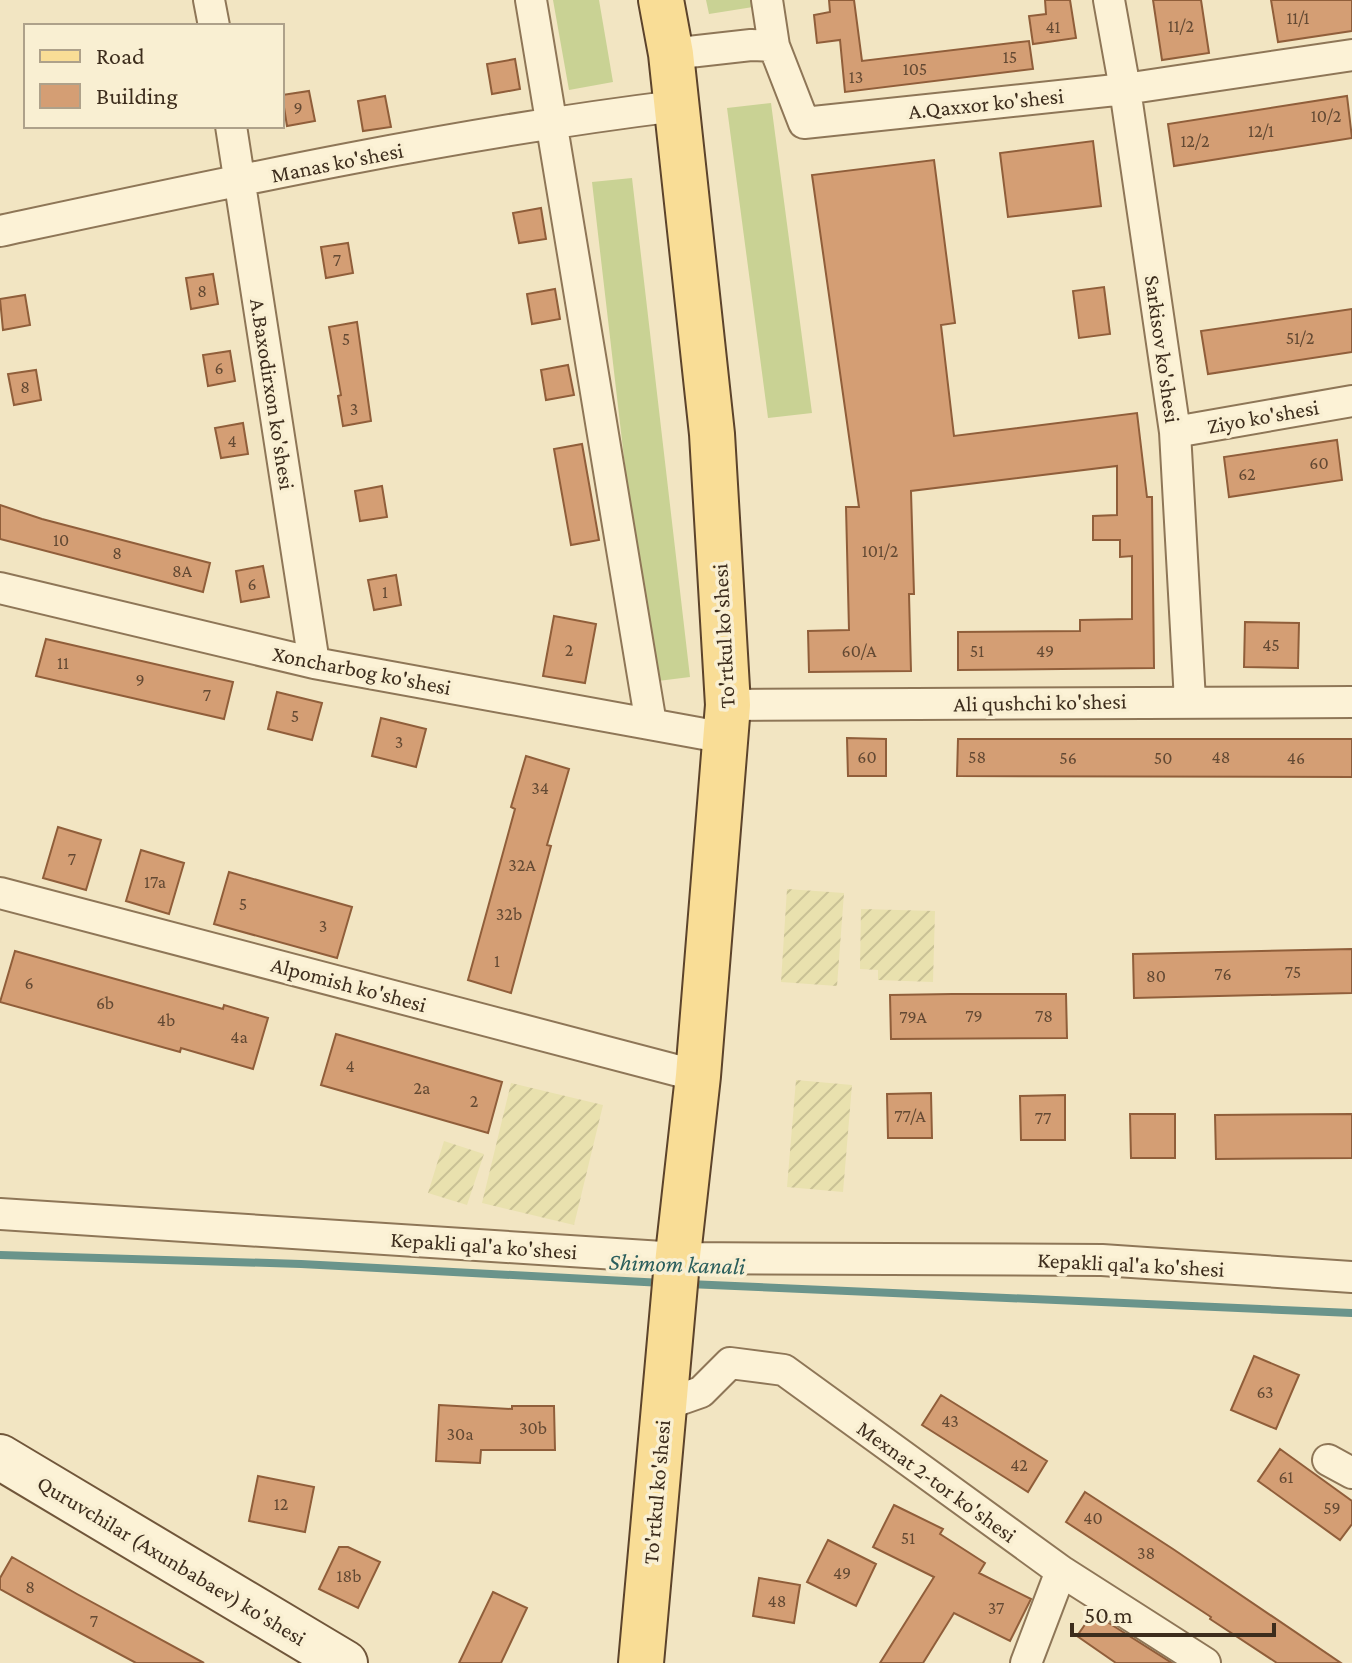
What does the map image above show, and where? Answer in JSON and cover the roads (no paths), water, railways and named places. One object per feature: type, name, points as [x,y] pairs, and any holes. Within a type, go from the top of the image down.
[{"type":"main road","name":"To'rtkul ko'shesi","points":[[641,1663],[671,1321],[698,1076],[727,721],[712,434],[671,54],[661,0]]},
{"type":"main road","name":"Quruvchilar (Axunbabaev) ko'shesi","points":[[0,1457],[345,1663]]},
{"type":"street","points":[[209,0],[214,24]]},
{"type":"street","points":[[531,0],[651,724]]},
{"type":"street","points":[[671,54],[751,45],[774,46],[767,0]]},
{"type":"street","name":"Sarkisov ko'shesi","points":[[1109,0],[1175,432],[1190,701]]},
{"type":"street","name":"A.Qaxxor ko'shesi","points":[[774,46],[804,123],[1125,89],[1352,55]]},
{"type":"street","name":"Manas ko'shesi","points":[[0,231],[241,180],[552,121],[676,106]]},
{"type":"street","name":"A.Baxodirxon ko'shesi","points":[[231,128],[314,663]]},
{"type":"street","name":"Ziyo ko'shesi","points":[[1175,432],[1352,401]]},
{"type":"street","name":"Xoncharbog ko'shesi","points":[[0,588],[314,663],[651,724],[727,721]]},
{"type":"street","name":"Ali qushchi ko'shesi","points":[[727,721],[1190,701],[1352,702]]},
{"type":"street","name":"Alpomish ko'shesi","points":[[0,893],[698,1076]]},
{"type":"street","name":"Kepakli qal'a ko'shesi","points":[[0,1214],[677,1265],[1102,1260],[1352,1277]]},
{"type":"street","name":"Mexnat 2-tor ko'shesi","points":[[664,1405],[701,1392],[730,1363],[784,1370],[1061,1571],[1205,1663]]},
{"type":"street","points":[[1026,1663],[1061,1571]]},
{"type":"waterway","name":"Shimom kanali","points":[[0,1255],[301,1264],[663,1283]]},
{"type":"waterway","name":"Shimom kanali","points":[[688,1284],[1352,1313]]}]
